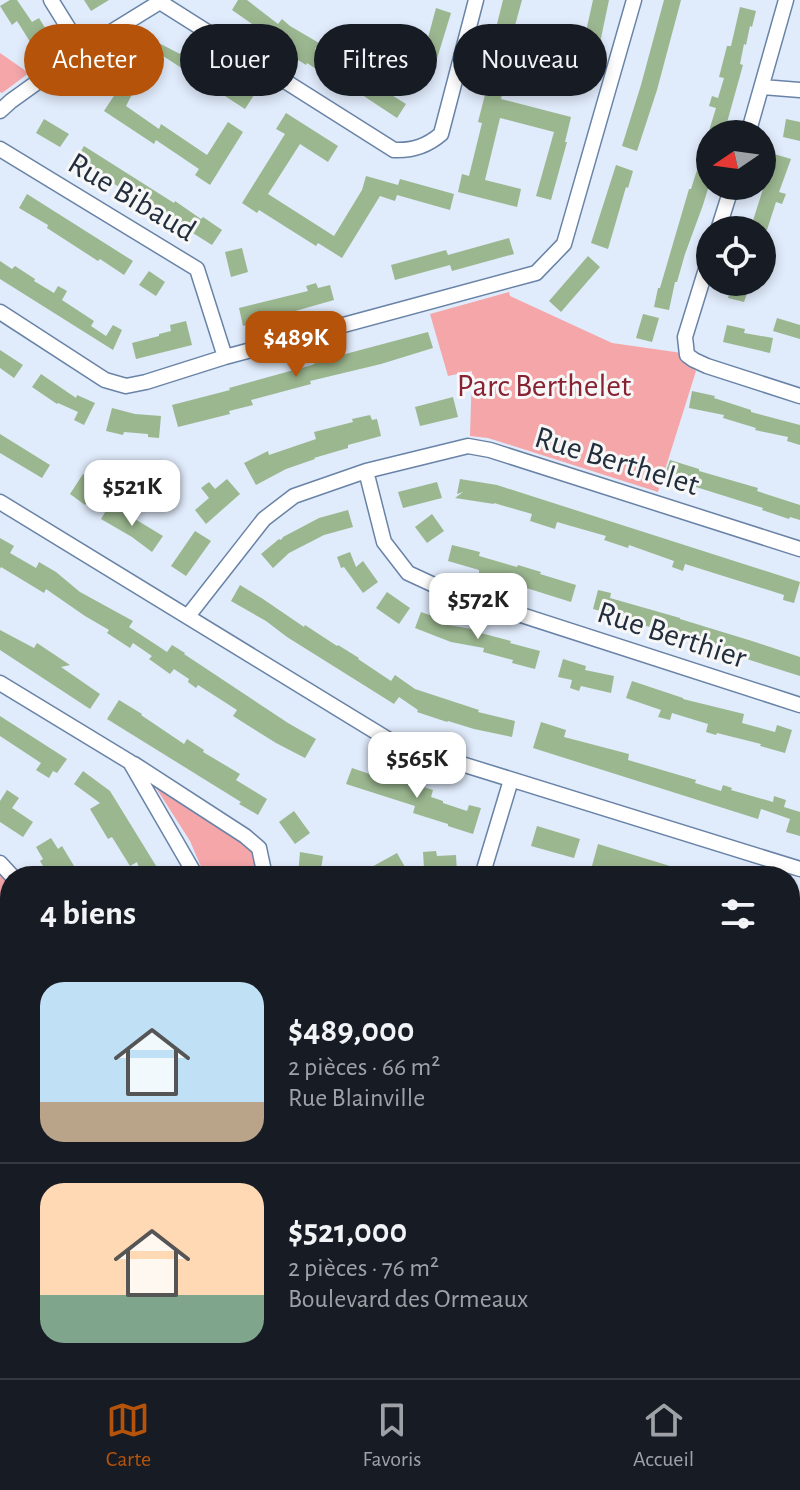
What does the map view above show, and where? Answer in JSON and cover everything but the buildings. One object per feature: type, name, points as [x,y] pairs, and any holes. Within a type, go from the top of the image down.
[{"type":"street","points":[[51,0],[66,24]]},
{"type":"street","points":[[124,24],[161,1],[394,150],[408,150],[430,143],[441,134],[476,0]]},
{"type":"street","points":[[0,312],[105,380],[126,386],[536,273],[564,244],[634,0]]},
{"type":"street","points":[[752,120],[786,0]]},
{"type":"street","points":[[762,87],[800,90]]},
{"type":"street","points":[[0,111],[24,92]]},
{"type":"street","name":"Rue Bibaud","points":[[0,149],[197,269],[225,357]]},
{"type":"street","points":[[698,296],[685,337],[687,355],[707,366],[800,396]]},
{"type":"street","name":"Rue Berthelet","points":[[188,616],[264,519],[294,496],[366,471],[468,446],[490,450],[800,549]]},
{"type":"street","name":"Rue Berthier","points":[[366,471],[384,542],[408,573],[447,591],[800,705]]},
{"type":"street","points":[[0,502],[394,743],[790,866]]},
{"type":"street","points":[[0,683],[130,762],[252,842],[259,848],[263,866]]},
{"type":"street","points":[[130,762],[190,866]]},
{"type":"street","points":[[485,866],[511,780]]},
{"type":"green space","points":[[0,53],[24,70],[24,77],[0,92]]},
{"type":"green space","name":"Parc Berthelet","points":[[509,292],[510,296],[612,343],[682,353],[696,371],[658,492],[488,438],[470,436],[472,371],[448,376],[430,314]]},
{"type":"green space","points":[[151,780],[249,847],[256,866],[201,866],[190,841]]}]
